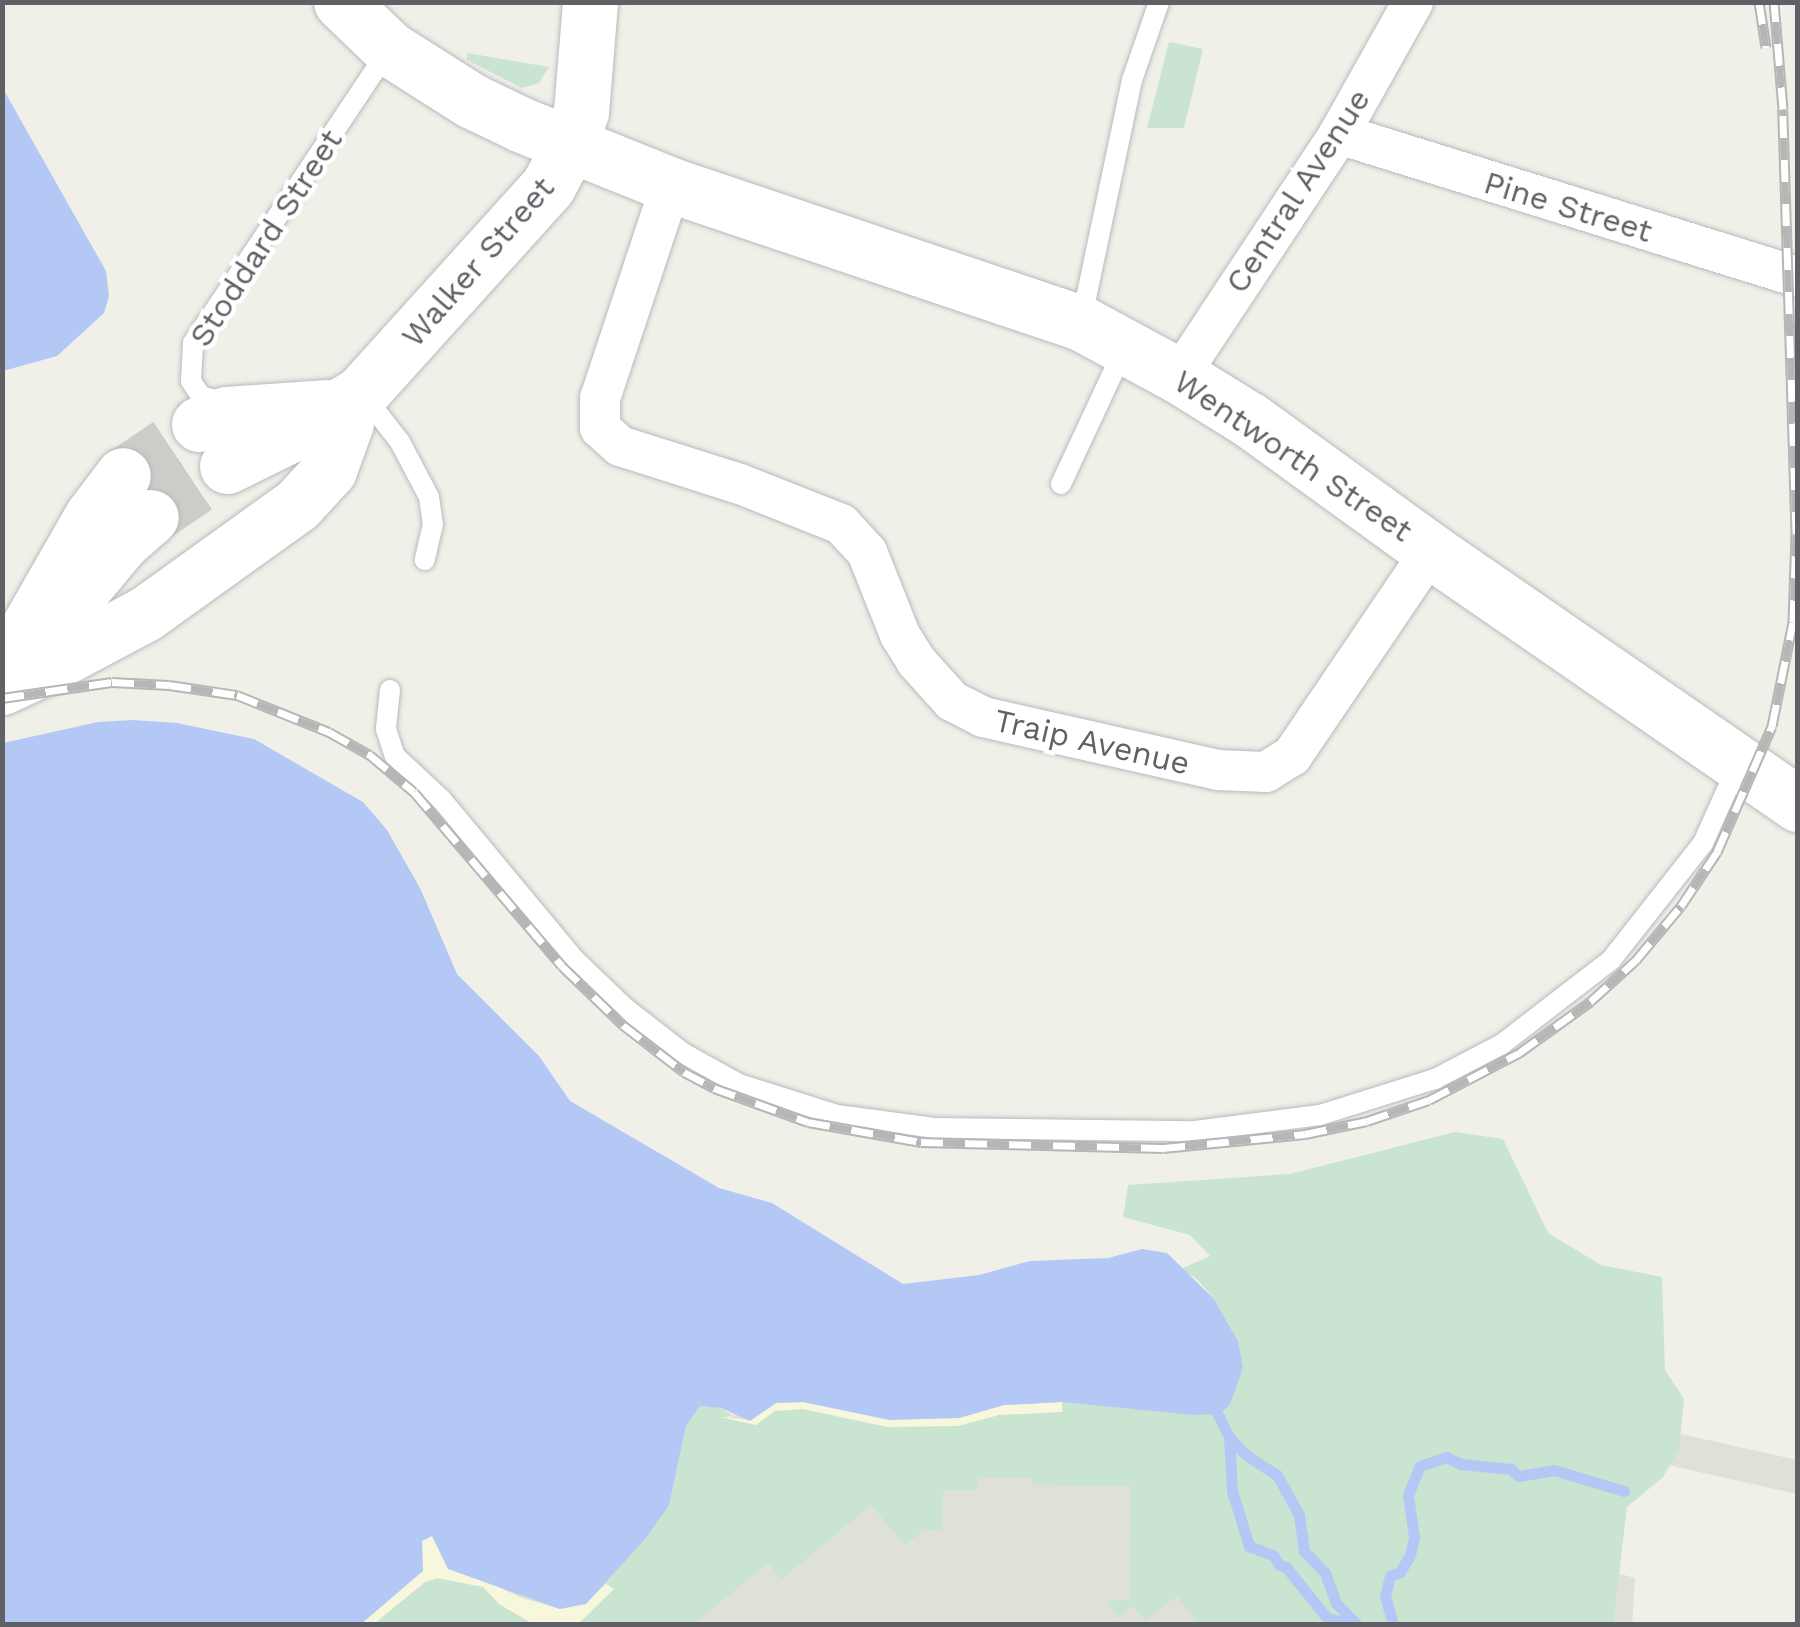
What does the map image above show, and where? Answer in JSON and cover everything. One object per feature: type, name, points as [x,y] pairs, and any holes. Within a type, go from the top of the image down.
[{"type":"street","name":"Wentworth Street","points":[[341,2],[390,49],[472,101],[671,185],[1103,335],[1179,376],[1250,420],[1431,551],[1798,804]]},
{"type":"street","name":"Walker Street","points":[[350,407],[224,461],[320,461],[350,407],[548,186],[581,112],[590,2]]},
{"type":"street","name":"Central Avenue","points":[[1179,376],[1339,134],[1413,2]]},
{"type":"street","name":"Pine Street","points":[[1339,134],[1798,277]]},
{"type":"street","name":"Traip Avenue","points":[[671,185],[600,398],[600,428],[620,446],[740,484],[842,524],[867,552],[900,635],[916,661],[952,701],[983,717],[1218,770],[1266,772],[1292,756],[1431,551]]},
{"type":"street","points":[[16,666],[144,614],[298,504],[329,470],[350,407]]},
{"type":"street","points":[[148,512],[89,628],[16,666],[85,528],[148,512]]},
{"type":"lane","points":[[1061,484],[1103,335],[1132,80],[1159,2]]},
{"type":"lane","name":"Stoddard Street","points":[[350,407],[312,390],[216,402],[201,396],[191,381],[189,362],[193,344],[390,49]]},
{"type":"lane","points":[[350,407],[400,442],[429,497],[433,524],[426,560]]},
{"type":"lane","points":[[390,690],[386,729],[396,756],[474,835],[575,960],[654,1032],[712,1069],[774,1097],[837,1116],[934,1128],[1194,1131],[1320,1116],[1435,1080],[1502,1044],[1611,960],[1695,855],[1739,763]]},
{"type":"shaded area","points":[[1169,42],[1203,49],[1184,128],[1147,128]]},
{"type":"shaded area","points":[[467,53],[549,67],[539,83],[522,88],[467,60]]},
{"type":"shaded area","points":[[1455,1132],[1503,1139],[1548,1233],[1601,1265],[1662,1277],[1665,1370],[1684,1399],[1679,1449],[1663,1477],[1627,1507],[1613,1624],[1199,1624],[1177,1596],[1145,1621],[1133,1606],[1119,1617],[1105,1601],[1129,1600],[1130,1486],[1032,1485],[1031,1478],[978,1478],[978,1490],[943,1490],[942,1530],[924,1530],[905,1545],[871,1505],[782,1579],[768,1563],[694,1624],[578,1624],[613,1590],[606,1584],[669,1505],[686,1426],[700,1406],[721,1408],[733,1416],[724,1417],[756,1425],[775,1411],[803,1409],[887,1427],[958,1426],[999,1415],[1062,1412],[1062,1402],[1193,1415],[1238,1341],[1214,1299],[1197,1279],[1181,1269],[1210,1256],[1190,1235],[1123,1217],[1128,1185],[1290,1174]]},
{"type":"shaded area","points":[[1252,1337],[1797,1460],[1797,1494],[1410,1407],[1440,1524],[1635,1578],[1632,1624],[328,1624],[434,1576],[485,1579],[732,1417],[762,1387]]},
{"type":"shaded area","points":[[450,1577],[483,1587],[499,1604],[533,1624],[374,1624],[425,1582]]},
{"type":"sand","points":[[803,1402],[959,1418],[1004,1405],[1062,1402],[1062,1412],[999,1415],[958,1426],[887,1427],[803,1409],[775,1411],[756,1425],[720,1417],[750,1420],[776,1403]]},
{"type":"sand","points":[[432,1536],[448,1569],[476,1575],[519,1597],[560,1609],[586,1603],[606,1584],[614,1589],[578,1624],[533,1624],[499,1604],[483,1587],[437,1578],[425,1582],[374,1624],[361,1624],[423,1571],[422,1541]]},
{"type":"water","points":[[2,87],[106,271],[109,296],[104,313],[57,356],[3,371]]},
{"type":"water","points":[[98,722],[177,723],[254,739],[363,802],[387,830],[420,888],[457,974],[539,1056],[570,1101],[719,1188],[772,1203],[903,1284],[979,1275],[1030,1261],[1108,1258],[1142,1249],[1167,1253],[1214,1299],[1238,1341],[1243,1368],[1230,1404],[1220,1414],[1193,1415],[1062,1402],[1004,1405],[959,1418],[889,1420],[803,1402],[776,1403],[750,1421],[721,1408],[700,1406],[686,1426],[669,1505],[646,1538],[586,1604],[560,1609],[448,1569],[432,1536],[422,1541],[423,1571],[361,1624],[3,1624],[3,743]]},
{"type":"waterway","points":[[1211,1401],[1229,1437],[1246,1455],[1277,1475],[1299,1515],[1304,1551],[1325,1573],[1336,1603],[1356,1624]]},
{"type":"waterway","points":[[1229,1437],[1232,1491],[1249,1546],[1273,1555],[1327,1618],[1353,1624]]},
{"type":"waterway","points":[[1393,1624],[1385,1596],[1390,1576],[1400,1572],[1410,1555],[1414,1537],[1408,1495],[1420,1466],[1446,1457],[1461,1464],[1511,1469],[1518,1476],[1554,1470],[1624,1491]]},
{"type":"tunnel","points":[[123,475],[199,424]]},
{"type":"tunnel","points":[[151,517],[227,466]]},
{"type":"railway","points":[[1759,2],[1766,47]]},
{"type":"railway","points":[[2,698],[112,682],[169,685],[237,695],[329,732],[370,755],[414,792],[562,966],[623,1025],[684,1072],[714,1088],[808,1122],[921,1142],[1163,1148],[1305,1134],[1367,1121],[1429,1100],[1519,1053],[1591,1001],[1636,960],[1681,906],[1717,852],[1772,726],[1793,622],[1796,533],[1783,109],[1774,2]]}]
